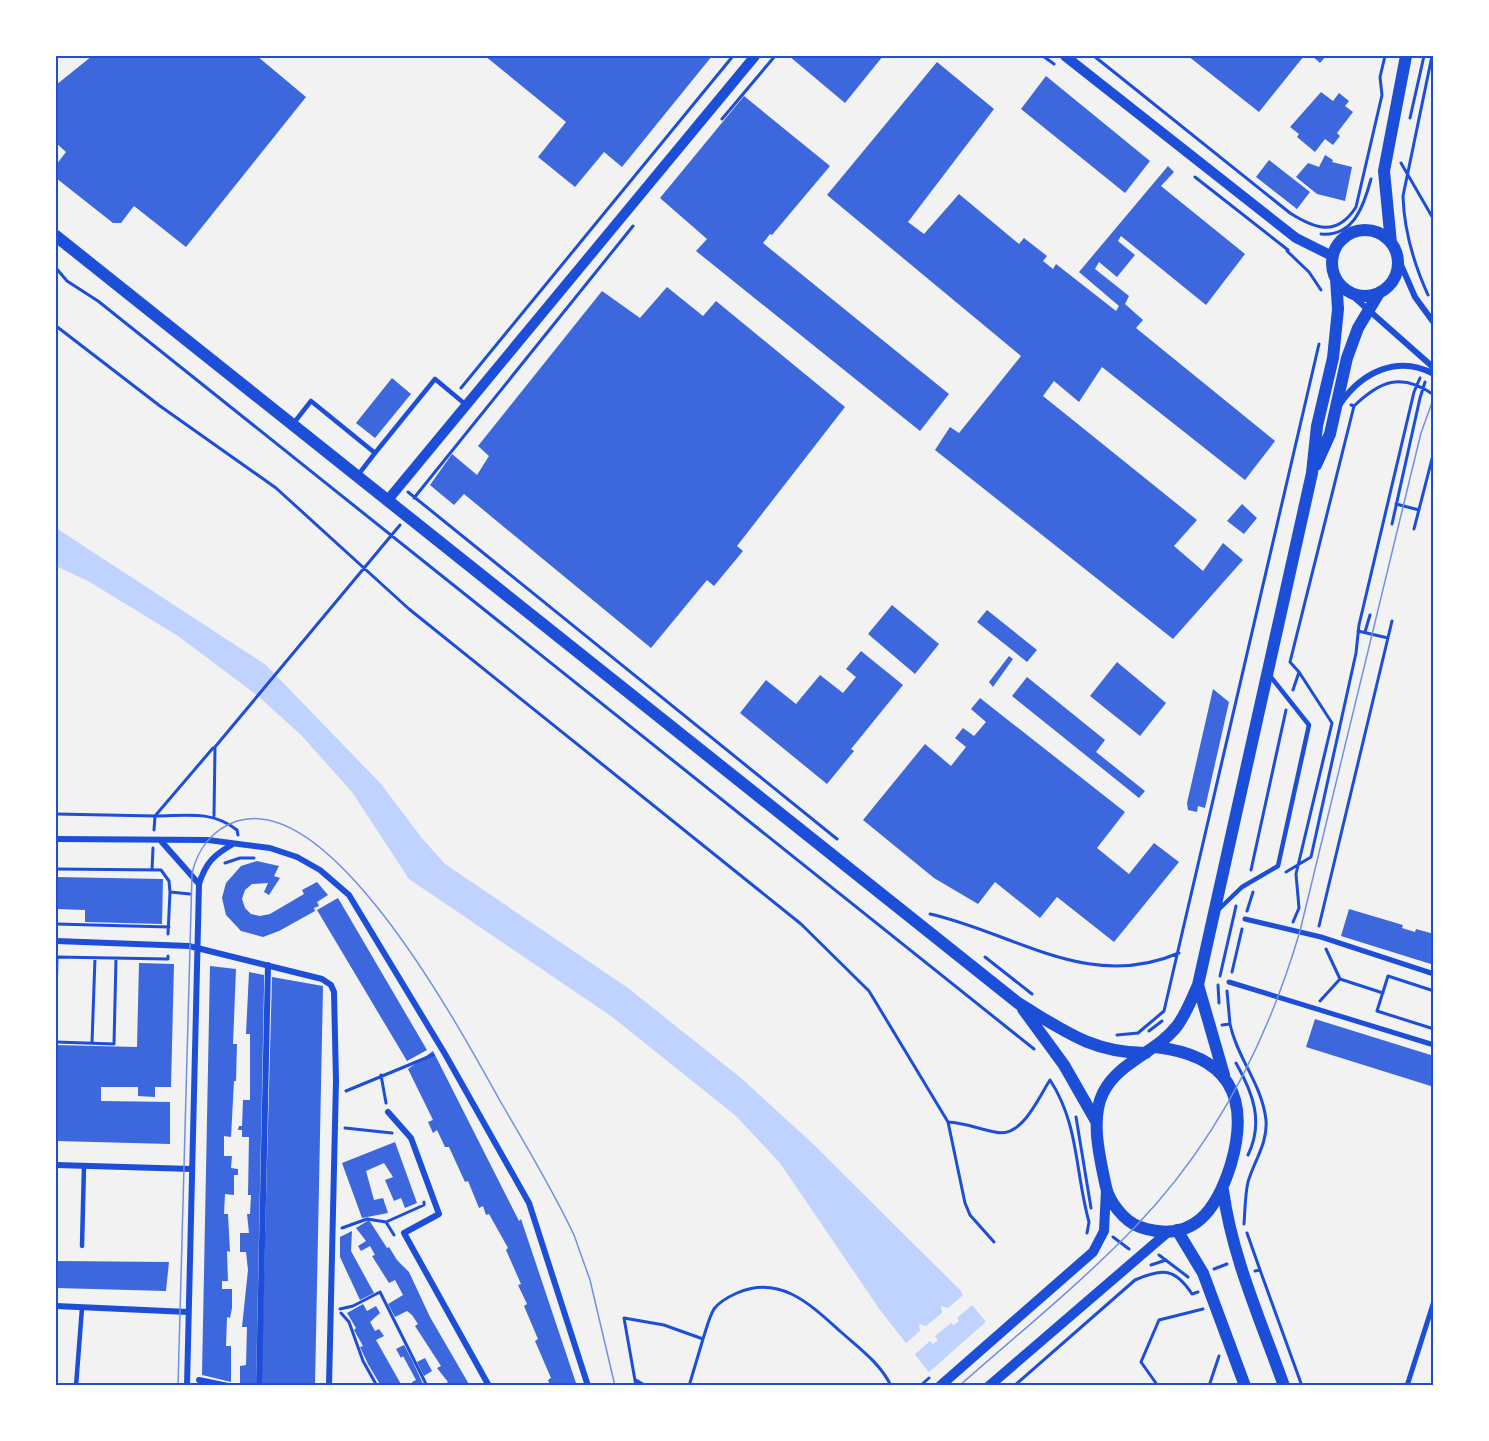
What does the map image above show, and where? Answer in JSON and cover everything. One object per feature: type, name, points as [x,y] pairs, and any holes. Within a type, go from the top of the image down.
[{"type":"main road","points":[[1312,473],[1330,434],[1338,407],[1347,358],[1358,328],[1379,293],[1394,279],[1398,258],[1391,243],[1384,161],[1406,56]]},
{"type":"main road","points":[[1198,985],[1227,1082],[1237,1103],[1238,1140],[1223,1190],[1217,1202],[1204,1216],[1173,1231],[1136,1226],[1118,1210],[1106,1189],[1096,1121],[1101,1099],[1109,1083],[1177,1026],[1198,985],[1216,913],[1312,473],[1317,426],[1333,358],[1338,309],[1332,256],[1343,238],[1352,232],[1373,231],[1391,243]]},
{"type":"main road","points":[[56,236],[1018,1003],[1065,1031],[1111,1051],[1185,1050],[1216,1069],[1227,1082]]},
{"type":"main road","points":[[1336,279],[1347,291],[1358,296],[1379,293]]},
{"type":"main road","points":[[1018,1003],[1064,1065],[1096,1121]]},
{"type":"main road","points":[[1223,1190],[1231,1236],[1238,1260],[1284,1386]]},
{"type":"main road","points":[[1173,1231],[1203,1273],[1245,1386]]},
{"type":"street","points":[[387,501],[755,56]]},
{"type":"street","points":[[1065,56],[1296,238],[1332,256]]},
{"type":"street","points":[[1398,258],[1415,297],[1434,323]]},
{"type":"street","points":[[1347,291],[1430,371]]},
{"type":"street","points":[[1338,407],[1356,384],[1371,373],[1388,366],[1430,371]]},
{"type":"street","points":[[56,839],[208,840],[283,850],[320,870],[349,895],[445,1054],[529,1203],[588,1386]]},
{"type":"street","points":[[162,841],[200,884]]},
{"type":"street","points":[[187,1386],[200,884],[205,866],[211,858],[237,844]]},
{"type":"street","points":[[1245,919],[1321,937],[1434,974]]},
{"type":"street","points":[[56,941],[198,947],[322,979],[331,985],[334,992],[336,1081],[329,1386]]},
{"type":"street","points":[[259,1386],[268,965]]},
{"type":"street","points":[[1229,982],[1434,1045]]},
{"type":"street","points":[[388,1112],[411,1138],[439,1214],[404,1233],[489,1386]]},
{"type":"street","points":[[56,1165],[192,1169]]},
{"type":"street","points":[[940,1386],[1094,1252],[1105,1226],[1106,1189]]},
{"type":"street","points":[[989,1386],[1173,1231]]},
{"type":"street","points":[[1407,1386],[1434,1301]]},
{"type":"street","points":[[56,1306],[188,1312]]},
{"type":"street","points":[[199,1380],[228,1386]]},
{"type":"lane","points":[[357,477],[435,379],[467,406]]},
{"type":"lane","points":[[292,425],[311,401],[375,453]]},
{"type":"lane","points":[[1216,913],[1242,887],[1278,866],[1309,725],[1267,673]]},
{"type":"lane","points":[[82,1246],[84,1166]]},
{"type":"lane","points":[[76,1386],[82,1308]]},
{"type":"path","points":[[455,396],[733,56]]},
{"type":"path","points":[[715,127],[775,56]]},
{"type":"path","points":[[1094,56],[1290,213],[1308,224],[1322,228],[1341,223],[1349,218],[1356,207],[1382,94],[1380,78],[1384,56]]},
{"type":"path","points":[[1410,119],[1424,56]]},
{"type":"path","points":[[1431,299],[1420,275],[1404,216],[1404,184],[1432,56]]},
{"type":"path","points":[[1401,165],[1402,157]]},
{"type":"path","points":[[1315,234],[1328,235],[1340,231],[1358,218],[1365,203],[1375,159],[1401,165],[1408,170],[1434,220]]},
{"type":"path","points":[[56,814],[155,816],[407,517],[416,500],[634,225]]},
{"type":"path","points":[[1287,251],[1309,272],[1321,288],[1323,298]]},
{"type":"path","points":[[56,268],[67,281],[98,301],[1042,1055]]},
{"type":"path","points":[[56,327],[160,406],[276,488],[409,609],[801,924],[869,991],[948,1122],[965,1203],[970,1215],[994,1242]]},
{"type":"path","points":[[1177,1026],[1160,1021],[1140,1039],[1115,1037],[1138,1034],[1164,1011],[1320,338]]},
{"type":"path","points":[[1281,876],[1311,857],[1356,653],[1358,631],[1417,384],[1430,371]]},
{"type":"path","points":[[1392,524],[1423,388],[1430,371]]},
{"type":"path","points":[[1299,672],[1290,662],[1353,406],[1370,390],[1396,380],[1417,384],[1434,395]]},
{"type":"path","points":[[1308,393],[1323,397]]},
{"type":"path","points":[[1338,407],[1353,406]]},
{"type":"path","points":[[1414,529],[1434,451]]},
{"type":"path","points":[[401,486],[846,846]]},
{"type":"path","points":[[1396,504],[1419,510]]},
{"type":"path","points":[[1365,632],[1370,615]]},
{"type":"path","points":[[1383,993],[1340,979],[1321,937],[1319,923],[1392,621]]},
{"type":"path","points":[[1358,631],[1388,638]]},
{"type":"path","points":[[214,816],[215,747]]},
{"type":"path","points":[[220,867],[240,858],[256,858]]},
{"type":"path","points":[[56,869],[161,870],[169,881],[170,892]]},
{"type":"path","points":[[1245,899],[1262,888]]},
{"type":"path","points":[[1219,1005],[1218,984],[1237,905]]},
{"type":"path","points":[[921,906],[939,921]]},
{"type":"path","points":[[930,914],[1018,946],[1108,967],[1142,964],[1179,953]]},
{"type":"path","points":[[1230,1024],[1226,995],[1245,919]]},
{"type":"path","points":[[56,924],[169,927]]},
{"type":"path","points":[[983,956],[1037,998]]},
{"type":"path","points":[[56,1022],[57,957]]},
{"type":"path","points":[[92,1043],[95,958]]},
{"type":"path","points":[[56,1042],[114,1044],[116,959]]},
{"type":"path","points":[[1434,990],[1388,976],[1377,1011],[1434,1029]]},
{"type":"path","points":[[1312,1009],[1340,979]]},
{"type":"path","points":[[1211,1033],[1223,1033],[1221,1015]]},
{"type":"path","points":[[356,1086],[432,1053],[436,1060],[445,1054]]},
{"type":"path","points":[[1235,1061],[1251,1090],[1257,1119],[1254,1143],[1246,1160]]},
{"type":"path","points":[[948,1122],[969,1123],[997,1133],[1012,1131],[1024,1120],[1050,1080],[1064,1065]]},
{"type":"path","points":[[381,1075],[388,1112]]},
{"type":"path","points":[[1050,1080],[1066,1107],[1071,1125],[1089,1222],[1087,1238]]},
{"type":"path","points":[[1073,1108],[1084,1156],[1091,1212],[1155,1271]]},
{"type":"path","points":[[341,1127],[396,1134]]},
{"type":"path","points":[[339,1218],[339,1229],[367,1219],[386,1222],[424,1205],[424,1197]]},
{"type":"path","points":[[1238,1220],[1243,1240]]},
{"type":"path","points":[[386,1222],[398,1242]]},
{"type":"path","points":[[1089,1222],[1105,1226]]},
{"type":"path","points":[[1151,1249],[1190,1278],[1206,1318]]},
{"type":"path","points":[[1190,1278],[1248,1255],[1258,1282]]},
{"type":"path","points":[[1260,1270],[1302,1386]]},
{"type":"path","points":[[689,1386],[714,1309],[724,1299],[748,1288],[771,1286],[787,1290],[811,1305],[865,1353],[886,1375],[891,1386]]},
{"type":"path","points":[[338,1310],[353,1306],[380,1292],[427,1386]]},
{"type":"path","points":[[338,1298],[338,1320]]},
{"type":"path","points":[[1158,1386],[1141,1362],[1159,1320],[1203,1309]]},
{"type":"path","points":[[338,1310],[349,1322],[363,1361],[377,1386]]},
{"type":"path","points":[[636,1386],[624,1318],[664,1325],[703,1339]]},
{"type":"path","points":[[1014,1386],[1083,1326]]},
{"type":"path","points":[[1209,1386],[1219,1355],[1223,1365]]},
{"type":"path","points":[[636,1380],[646,1386]]},
{"type":"water","points":[[56,528],[266,665],[381,784],[421,837],[445,864],[628,988],[741,1078],[812,1143],[961,1291],[986,1322],[1029,1385],[939,1385],[880,1310],[780,1163],[736,1116],[611,1016],[409,879],[352,792],[301,735],[258,696],[178,636],[88,581],[56,566]]},
{"type":"pier","points":[[963,1289],[978,1306],[975,1308],[972,1305],[957,1318],[959,1321],[954,1325],[951,1323],[935,1336],[938,1340],[933,1344],[930,1341],[913,1356],[916,1360],[904,1345],[920,1331],[919,1324],[926,1326],[942,1313],[941,1306],[948,1308],[963,1295],[961,1291]]},
{"type":"pier","points":[[988,1320],[1030,1381],[1024,1386],[935,1386],[927,1374]]},
{"type":"building","points":[[92,56],[257,56],[306,97],[186,247],[134,206],[121,223],[113,223],[56,178],[56,165],[66,152],[56,143],[56,85]]},
{"type":"building","points":[[485,56],[712,56],[622,167],[604,152],[575,187],[538,157],[566,122]]},
{"type":"building","points":[[789,56],[883,56],[845,103]]},
{"type":"building","points":[[1188,56],[1304,56],[1259,112]]},
{"type":"building","points":[[1312,56],[1326,56],[1320,63]]},
{"type":"building","points":[[937,62],[994,109],[908,222],[924,234],[959,194],[1019,244],[1024,238],[1047,256],[1043,261],[1053,269],[1056,264],[1116,311],[1119,306],[1079,272],[1168,166],[1174,172],[1161,186],[1245,254],[1206,305],[1121,236],[1118,241],[1135,255],[1117,277],[1099,262],[1095,269],[1129,296],[1125,304],[1143,320],[1136,328],[1275,441],[1245,480],[1102,367],[1079,402],[1054,381],[1043,396],[1197,520],[1174,546],[1203,571],[1223,543],[1243,560],[1173,639],[935,450],[950,427],[959,433],[1021,356],[827,195]]},
{"type":"building","points":[[1046,76],[1150,161],[1125,193],[1021,109]]},
{"type":"building","points":[[1321,92],[1333,101],[1339,93],[1349,101],[1345,106],[1353,112],[1337,133],[1340,136],[1333,145],[1325,139],[1315,152],[1297,137],[1299,134],[1290,127]]},
{"type":"building","points":[[744,96],[830,166],[763,243],[949,394],[920,431],[696,251],[707,239],[660,198]]},
{"type":"building","points":[[1325,155],[1333,160],[1332,162],[1352,167],[1345,201],[1317,194],[1296,177],[1308,163],[1319,167]]},
{"type":"building","points":[[1269,160],[1310,192],[1297,209],[1256,177]]},
{"type":"building","points":[[667,287],[703,316],[716,301],[845,407],[737,546],[743,551],[714,586],[707,580],[651,648],[464,494],[454,505],[430,485],[452,454],[477,475],[489,456],[478,446],[602,291],[640,318]]},
{"type":"building","points":[[392,378],[411,394],[375,438],[356,423]]},
{"type":"building","points":[[1242,504],[1257,518],[1244,534],[1227,521]]},
{"type":"building","points":[[892,605],[939,644],[915,674],[868,634]]},
{"type":"building","points":[[987,610],[1037,650],[1027,662],[977,622]]},
{"type":"building","points":[[861,651],[903,685],[851,749],[854,751],[827,784],[740,713],[766,680],[796,704],[820,675],[843,693],[856,677],[846,669]]},
{"type":"building","points":[[1009,656],[1013,659],[993,687],[989,682]]},
{"type":"building","points":[[1117,662],[1166,703],[1140,736],[1090,696]]},
{"type":"building","points":[[1027,677],[1105,740],[1096,752],[1145,791],[1139,798],[1012,696]]},
{"type":"building","points":[[1213,689],[1229,702],[1205,808],[1198,806],[1197,812],[1188,810],[1187,803]]},
{"type":"building","points":[[980,698],[1125,812],[1097,848],[1129,874],[1154,843],[1179,862],[1114,942],[1057,897],[1040,918],[995,882],[978,904],[934,878],[863,820],[925,744],[951,766],[966,747],[955,738],[963,728],[974,736],[986,722],[971,709]]},
{"type":"building","points":[[257,861],[279,866],[274,876],[280,878],[269,895],[264,892],[268,883],[252,884],[245,890],[242,899],[245,908],[251,914],[260,916],[270,914],[304,894],[302,890],[317,882],[328,895],[317,902],[319,906],[314,908],[315,911],[279,931],[263,937],[241,931],[226,915],[222,898],[226,883],[241,866]]},
{"type":"building","points":[[56,877],[163,879],[162,924],[85,922],[85,910],[56,909]]},
{"type":"building","points":[[338,898],[427,1050],[407,1061],[317,910]]},
{"type":"building","points":[[1349,909],[1403,925],[1402,928],[1415,932],[1416,929],[1434,934],[1434,965],[1341,936]]},
{"type":"building","points":[[139,963],[174,964],[171,1087],[155,1087],[155,1097],[138,1096],[138,1087],[101,1087],[101,1101],[170,1102],[170,1144],[56,1141],[56,1045],[137,1047]]},
{"type":"building","points":[[210,966],[236,969],[233,1044],[237,1044],[236,1081],[234,1081],[231,1137],[224,1136],[224,1156],[232,1156],[231,1168],[238,1169],[238,1175],[234,1175],[234,1195],[225,1194],[224,1214],[228,1214],[230,1252],[227,1251],[228,1281],[222,1281],[222,1289],[232,1289],[232,1308],[230,1318],[227,1317],[226,1346],[231,1346],[231,1382],[202,1375]]},
{"type":"building","points":[[249,972],[264,975],[256,1386],[240,1384],[240,1366],[246,1365],[247,1327],[242,1327],[248,1270],[246,1252],[240,1252],[240,1233],[249,1233],[247,1214],[250,1214],[251,1195],[248,1195],[249,1137],[242,1137],[242,1130],[238,1130],[239,1126],[242,1126],[243,1100],[250,1100],[250,1034],[246,1034]]},
{"type":"building","points":[[272,977],[323,986],[315,1386],[261,1386]]},
{"type":"building","points":[[1315,1019],[1434,1056],[1434,1087],[1306,1047]]},
{"type":"building","points":[[433,1051],[519,1221],[521,1219],[577,1386],[550,1386],[548,1380],[551,1378],[535,1341],[538,1339],[524,1306],[527,1304],[506,1250],[508,1248],[489,1214],[486,1215],[483,1206],[479,1208],[468,1181],[465,1182],[449,1147],[445,1147],[437,1130],[433,1133],[428,1122],[433,1120],[408,1069]]},
{"type":"building","points":[[395,1142],[417,1203],[405,1208],[401,1198],[394,1201],[385,1180],[393,1177],[384,1163],[366,1171],[374,1200],[383,1198],[388,1213],[362,1218],[342,1163]]},
{"type":"building","points":[[369,1220],[387,1248],[389,1247],[397,1260],[409,1272],[430,1317],[470,1386],[441,1386],[448,1382],[437,1368],[441,1366],[415,1326],[418,1324],[412,1315],[407,1311],[395,1317],[388,1304],[403,1295],[395,1280],[389,1283],[372,1256],[375,1255],[370,1246],[361,1251],[358,1246],[366,1241],[356,1228]]},
{"type":"building","points":[[352,1231],[351,1251],[374,1293],[360,1300],[340,1257],[340,1237]]},
{"type":"building","points":[[56,1261],[169,1262],[166,1291],[56,1288]]},
{"type":"building","points":[[363,1304],[367,1311],[376,1306],[380,1313],[370,1322],[375,1331],[379,1329],[384,1336],[376,1340],[402,1386],[381,1386],[368,1364],[360,1347],[363,1346],[354,1330],[356,1328],[347,1313]]},
{"type":"building","points":[[404,1345],[424,1386],[413,1386],[412,1382],[416,1380],[403,1356],[401,1358],[396,1349]]},
{"type":"building","points":[[425,1358],[432,1371],[424,1376],[417,1362]]},
{"type":"tram line","points":[[959,1386],[1093,1269],[1164,1195],[1214,1126],[1255,1051],[1272,1012],[1300,931],[1421,433],[1434,397]]},
{"type":"tram line","points":[[178,1386],[192,874],[198,856],[207,841],[221,829],[237,821],[274,822],[313,842],[352,878],[390,923],[425,973],[538,1166],[574,1235],[590,1280],[615,1386]]}]
